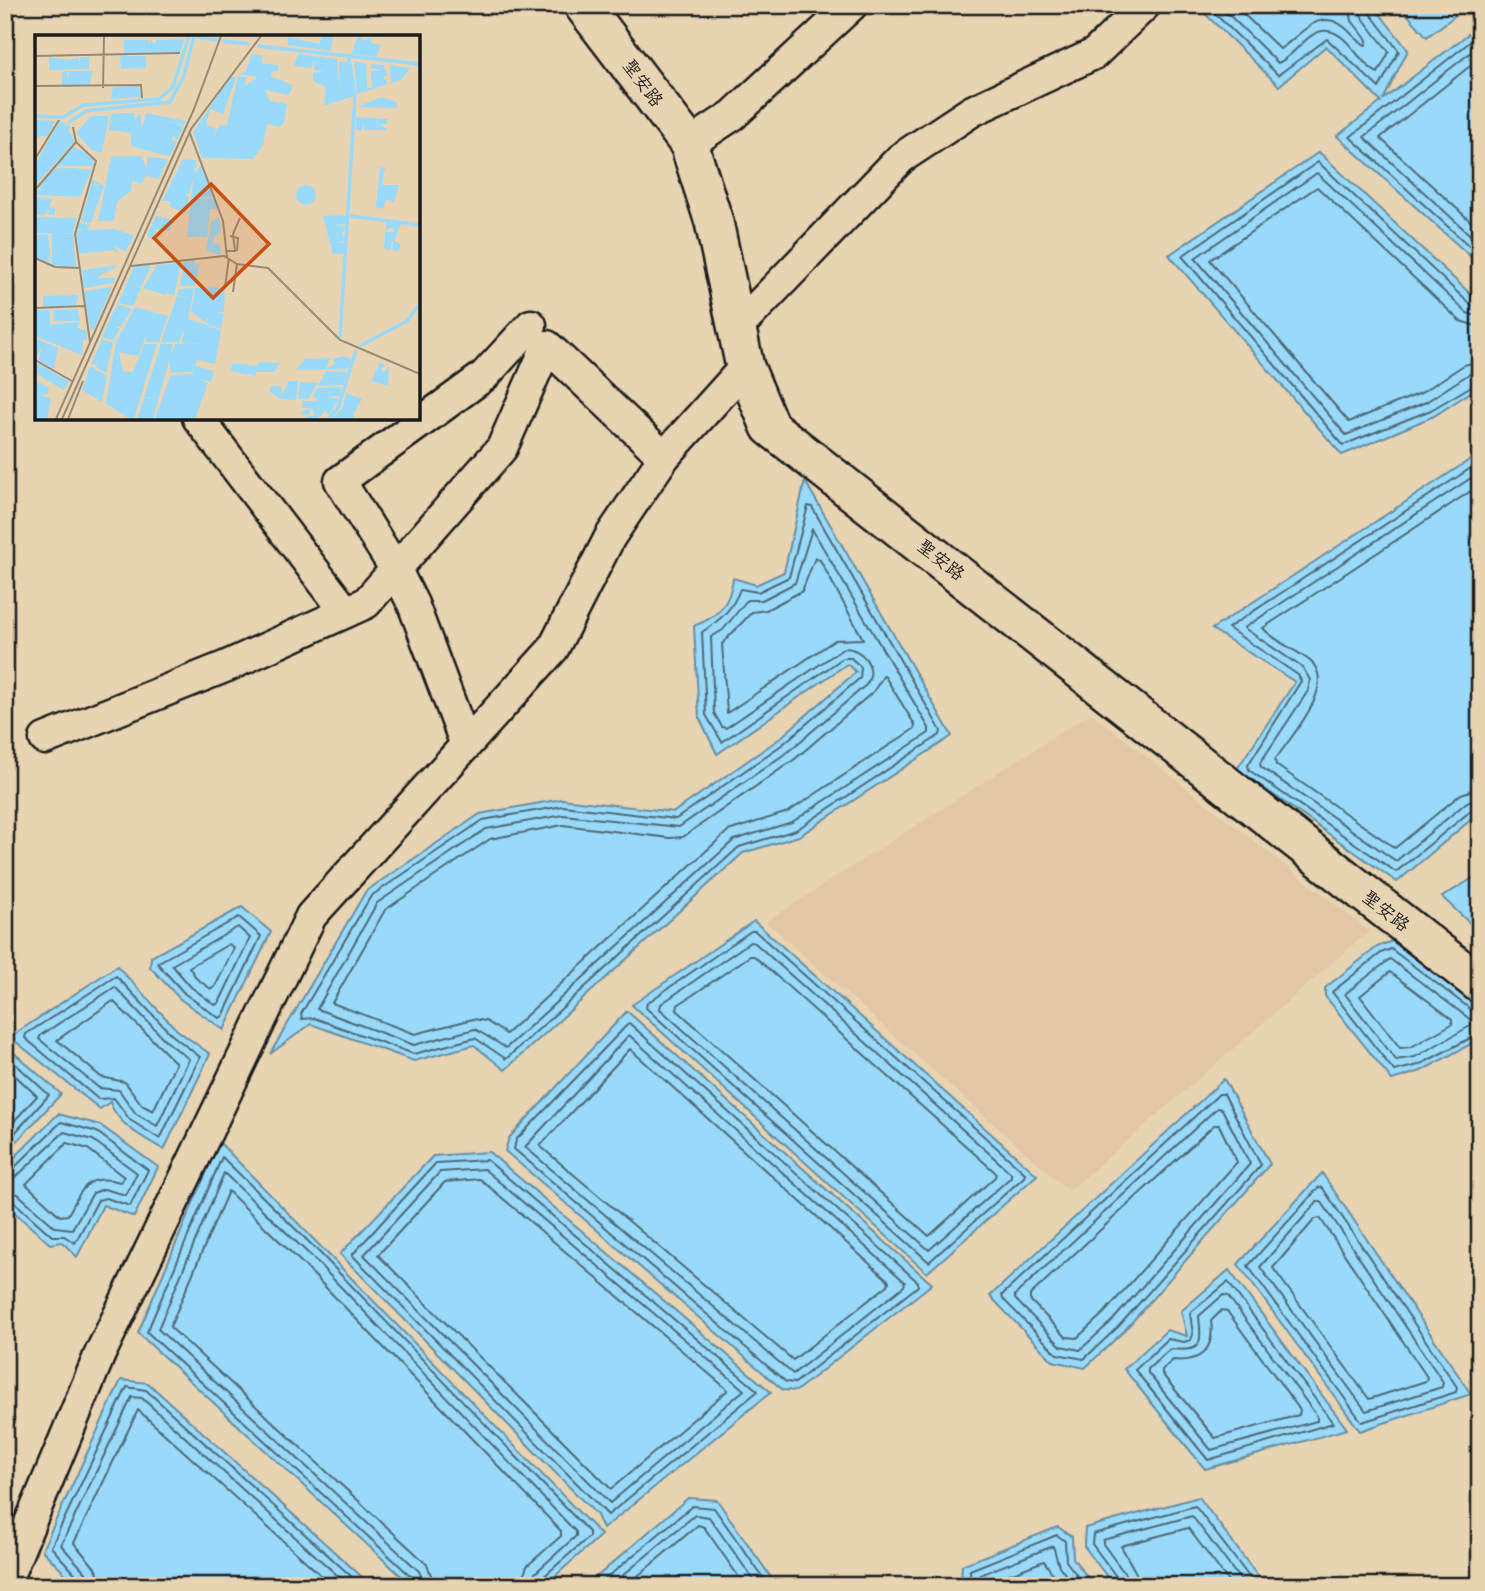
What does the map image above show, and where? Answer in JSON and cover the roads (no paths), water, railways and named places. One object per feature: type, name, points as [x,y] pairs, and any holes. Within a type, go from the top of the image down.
[{"type":"street","name":"聖安路","points":[[583,5],[689,144],[714,222],[746,367],[770,427],[1480,984]]},
{"type":"street","points":[[689,144],[733,114],[852,5]]},
{"type":"street","points":[[738,327],[901,158],[972,111],[1094,54],[1145,5]]},
{"type":"street","points":[[466,745],[413,604],[396,570],[340,481],[484,376],[531,326]]},
{"type":"street","points":[[45,739],[227,666],[366,603],[502,448],[547,346],[664,457]]},
{"type":"street","points":[[5,1583],[100,1354],[311,916],[553,649],[610,537],[664,457],[746,367]]},
{"type":"street","points":[[200,420],[346,612]]},
{"type":"water","points":[[1196,5],[1373,5],[1408,50],[1383,100],[1480,25],[1480,265],[1337,136],[1381,102],[1326,46],[1279,86]]},
{"type":"water","points":[[1399,5],[1469,5],[1427,37]]},
{"type":"water","points":[[1319,152],[1480,303],[1480,386],[1434,416],[1342,455],[1169,255]]},
{"type":"water","points":[[1480,453],[1480,812],[1397,882],[1237,769],[1295,682],[1212,629]]},
{"type":"water","points":[[805,481],[952,736],[799,836],[743,853],[505,1070],[474,1045],[414,1061],[311,1024],[270,1054],[366,891],[480,814],[562,799],[674,812],[779,739],[856,672],[847,664],[717,754],[699,717],[694,626],[716,614],[726,602],[733,578],[756,585],[784,572]]},
{"type":"water","points":[[1480,874],[1480,933],[1442,897]]},
{"type":"water","points":[[242,907],[271,932],[224,1030],[180,999],[150,967],[151,957]]},
{"type":"water","points":[[754,921],[1037,1175],[927,1273],[632,1005]]},
{"type":"water","points":[[1392,941],[1480,1007],[1480,1039],[1421,1071],[1392,1080],[1325,996],[1325,988],[1377,947]]},
{"type":"water","points":[[117,966],[177,1030],[210,1054],[164,1150],[125,1124],[110,1102],[100,1109],[10,1037]]},
{"type":"water","points":[[627,1011],[932,1284],[796,1391],[783,1390],[505,1151],[509,1138]]},
{"type":"water","points":[[5,1045],[61,1094],[5,1154]]},
{"type":"water","points":[[1224,1079],[1270,1164],[1124,1331],[1085,1368],[1053,1361],[990,1296]]},
{"type":"water","points":[[58,1114],[100,1125],[158,1167],[134,1217],[103,1205],[77,1257],[62,1242],[50,1244],[5,1204],[5,1167]]},
{"type":"water","points":[[219,1142],[601,1535],[544,1586],[412,1586],[138,1333]]},
{"type":"water","points":[[489,1152],[771,1392],[603,1529],[597,1515],[340,1254],[433,1156]]},
{"type":"water","points":[[1322,1173],[1471,1394],[1360,1431],[1238,1264]]},
{"type":"water","points":[[1229,1270],[1347,1429],[1205,1469],[1124,1369],[1167,1330],[1187,1336],[1181,1311]]},
{"type":"water","points":[[121,1380],[148,1383],[372,1586],[77,1586],[42,1550]]},
{"type":"water","points":[[1199,1497],[1265,1586],[1114,1586],[1084,1546],[1085,1528]]},
{"type":"water","points":[[688,1498],[717,1500],[777,1586],[586,1586]]},
{"type":"water","points":[[1058,1527],[1072,1537],[1073,1558],[1094,1586],[965,1586],[961,1580],[962,1565]]}]
